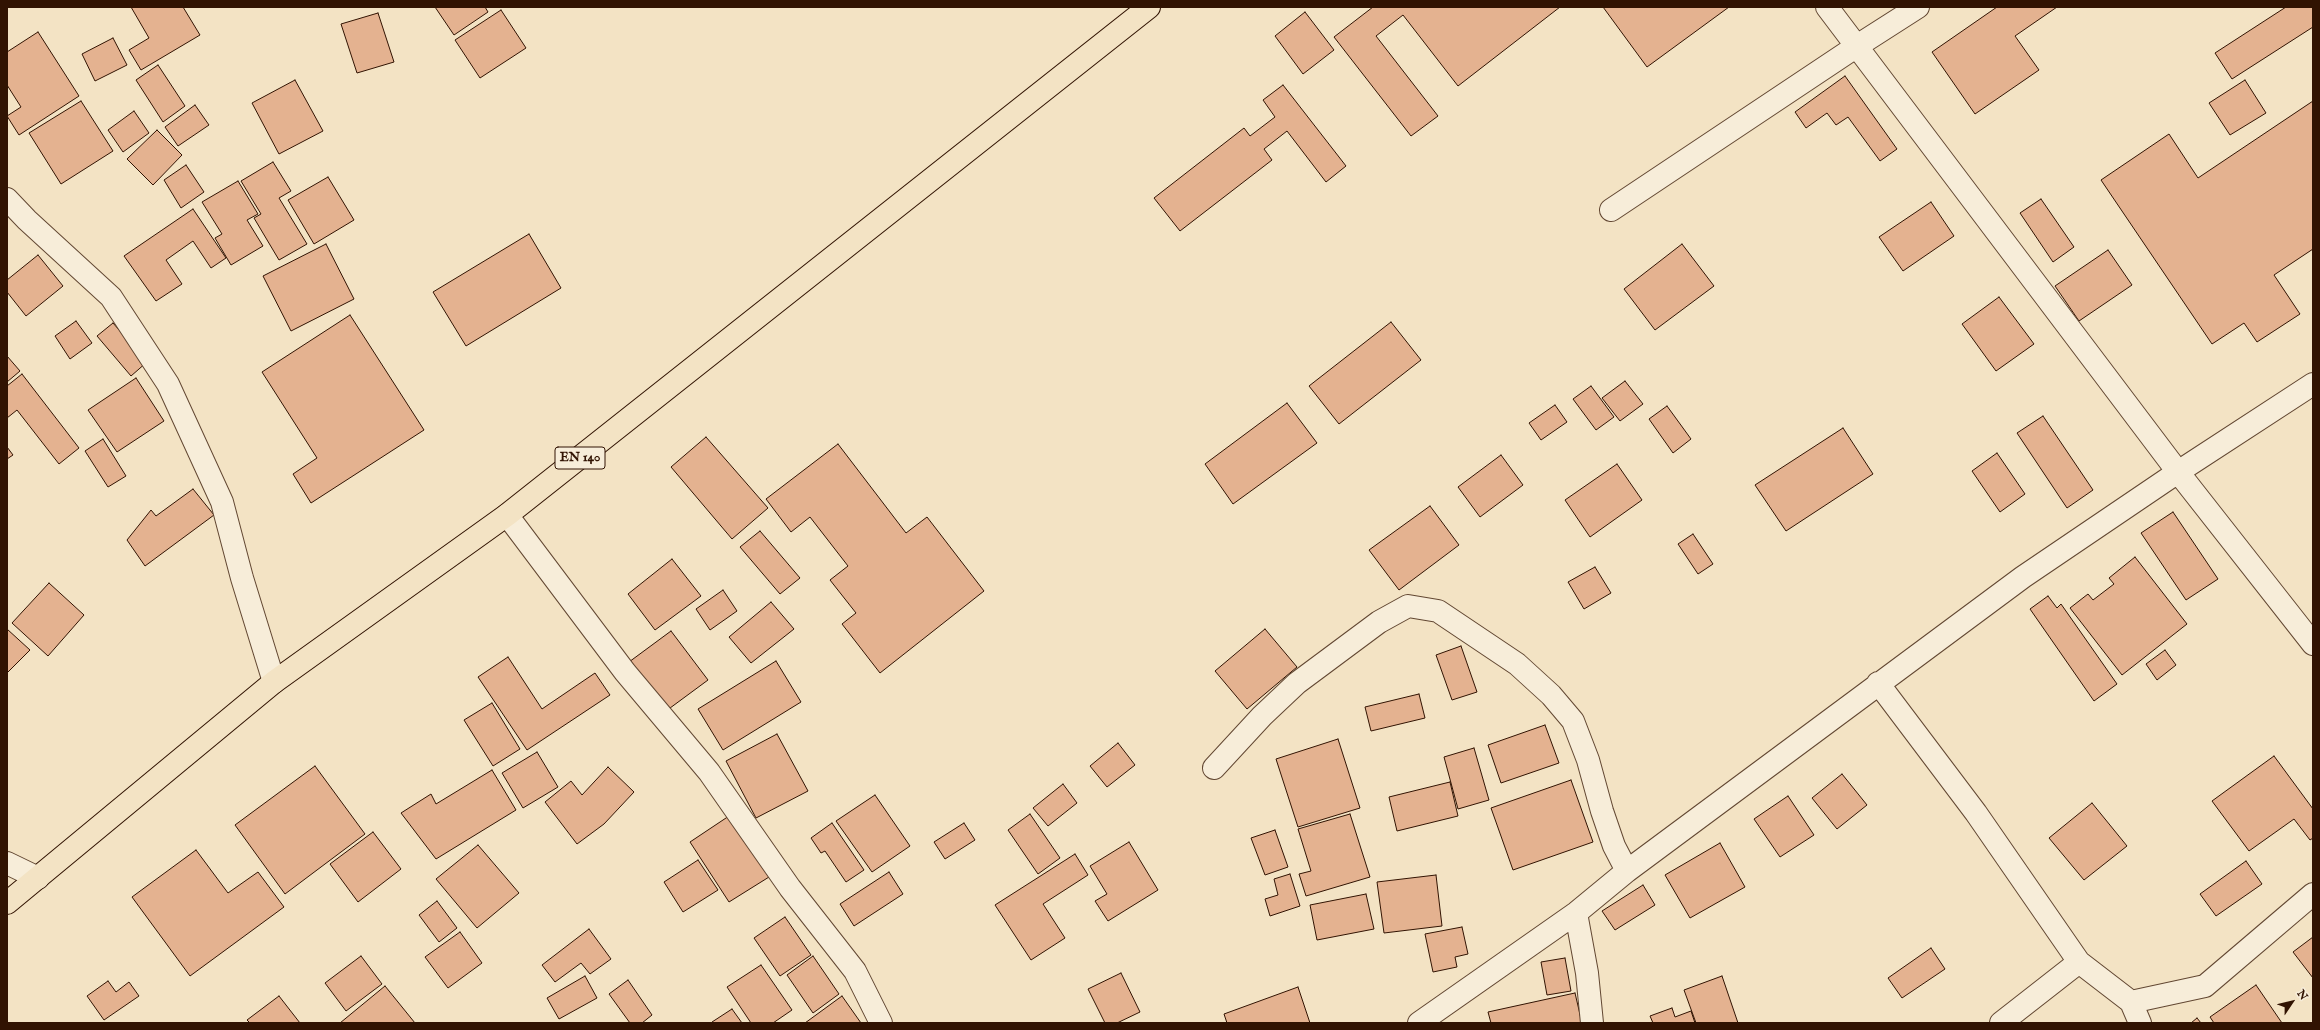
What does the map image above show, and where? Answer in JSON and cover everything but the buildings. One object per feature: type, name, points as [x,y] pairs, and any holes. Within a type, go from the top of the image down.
[{"type":"main road","name":"EN 140","points":[[7,903],[274,682],[507,515],[1149,7]]},
{"type":"street","points":[[1827,7],[2178,472],[2313,644]]},
{"type":"street","points":[[1611,210],[1918,7]]},
{"type":"street","points":[[7,199],[27,220],[111,298],[168,384],[222,502],[242,578],[274,682]]},
{"type":"street","points":[[1419,1023],[1576,913],[1627,871],[2023,576],[2313,384]]},
{"type":"street","points":[[507,515],[625,672],[709,772],[790,888],[855,970],[881,1023]]},
{"type":"street","points":[[1214,768],[1262,716],[1297,683],[1379,622],[1408,606],[1438,611],[1517,664],[1551,695],[1573,721],[1588,760],[1602,811],[1614,846],[1627,871]]},
{"type":"street","points":[[1878,683],[1976,813],[2079,962],[2131,1002],[2140,1023]]},
{"type":"street","points":[[7,863],[38,878]]},
{"type":"street","points":[[2131,1002],[2205,986],[2313,894]]},
{"type":"street","points":[[1576,913],[1586,973],[1592,1023]]},
{"type":"street","points":[[2001,1023],[2079,962]]}]
